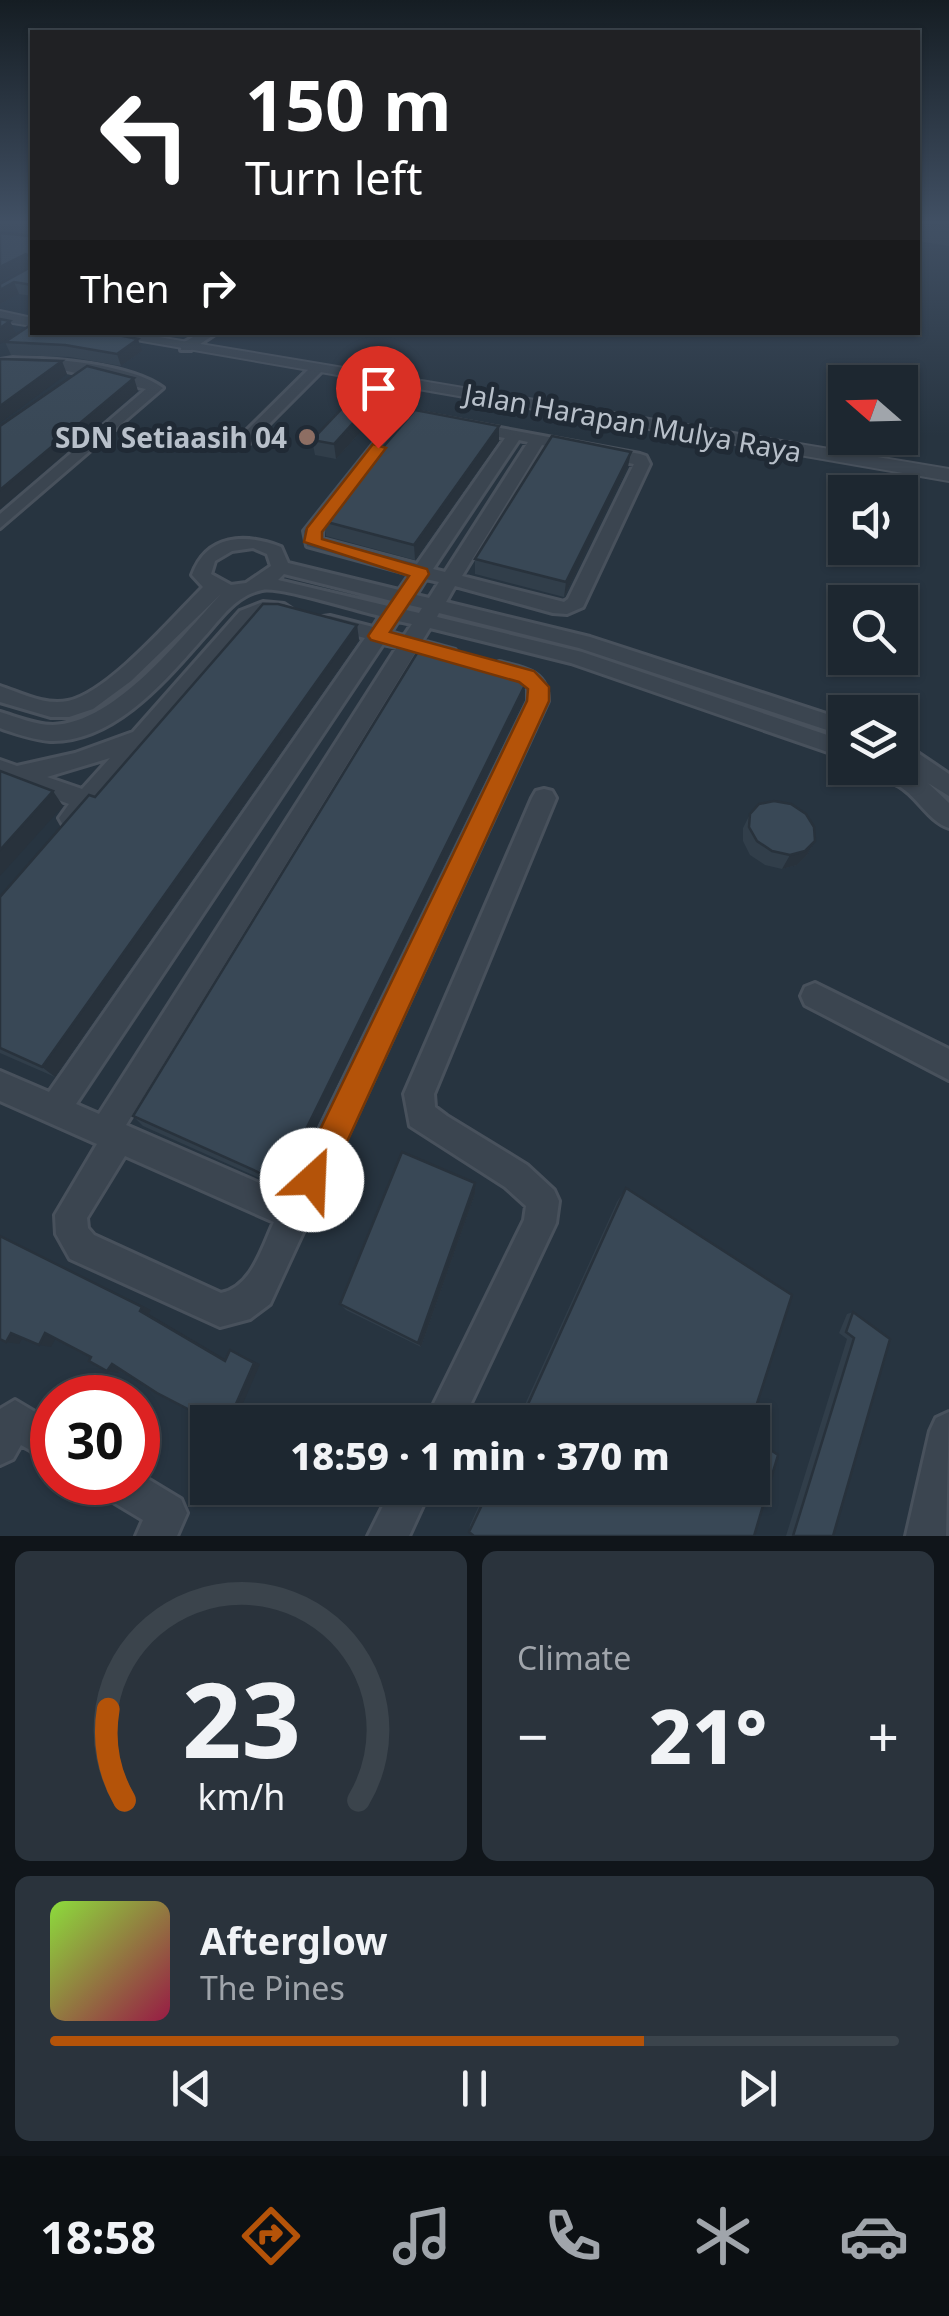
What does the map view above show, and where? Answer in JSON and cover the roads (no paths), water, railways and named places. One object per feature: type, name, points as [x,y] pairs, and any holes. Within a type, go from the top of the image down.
[{"type":"street","points":[[0,316],[30,322]]},
{"type":"street","points":[[190,345],[207,335]]},
{"type":"street","name":"Jalan Harapan Mulya Raya","points":[[143,336],[949,475]]},
{"type":"street","points":[[0,353],[16,342]]},
{"type":"street","points":[[0,364],[15,360],[86,371],[152,385],[154,392],[0,523]]},
{"type":"street","points":[[244,440],[317,369]]},
{"type":"street","points":[[72,382],[86,371]]},
{"type":"street","points":[[409,415],[528,435],[632,455],[642,464],[576,603],[567,608],[420,574],[313,542],[313,531],[400,420],[409,415]]},
{"type":"street","points":[[53,1112],[420,574],[528,435]]},
{"type":"street","points":[[62,829],[247,615],[262,608],[282,609],[378,636],[408,644],[526,676],[538,687],[538,701],[296,1215],[258,1292],[238,1307],[220,1310],[82,1248],[72,1234],[72,1214],[111,1135],[408,644],[428,611],[448,580],[528,435]]},
{"type":"street","points":[[224,590],[201,575],[207,558],[228,546],[255,543],[276,551],[274,575]]},
{"type":"street","points":[[0,694],[45,708],[69,710],[99,698],[224,590],[274,575],[579,649],[828,723]]},
{"type":"street","points":[[0,720],[56,733],[93,724],[124,704],[224,590]]},
{"type":"street","points":[[579,649],[828,744]]},
{"type":"street","points":[[8,772],[78,760],[141,737]]},
{"type":"street","points":[[918,763],[949,787]]},
{"type":"street","points":[[8,772],[86,800]]},
{"type":"street","points":[[915,785],[949,818]]},
{"type":"street","points":[[451,1405],[540,1223],[543,1201],[526,1180],[443,1135],[420,1115],[419,1094],[544,798]]},
{"type":"street","points":[[815,996],[949,1065]]},
{"type":"street","points":[[0,1086],[296,1215]]},
{"type":"street","points":[[926,1536],[949,1431]]},
{"type":"street","points":[[142,1505],[162,1524]]},
{"type":"street","points":[[388,1536],[404,1505]]},
{"type":"place","name":"SDN Setiaasih 04","points":[[307,437]]}]
